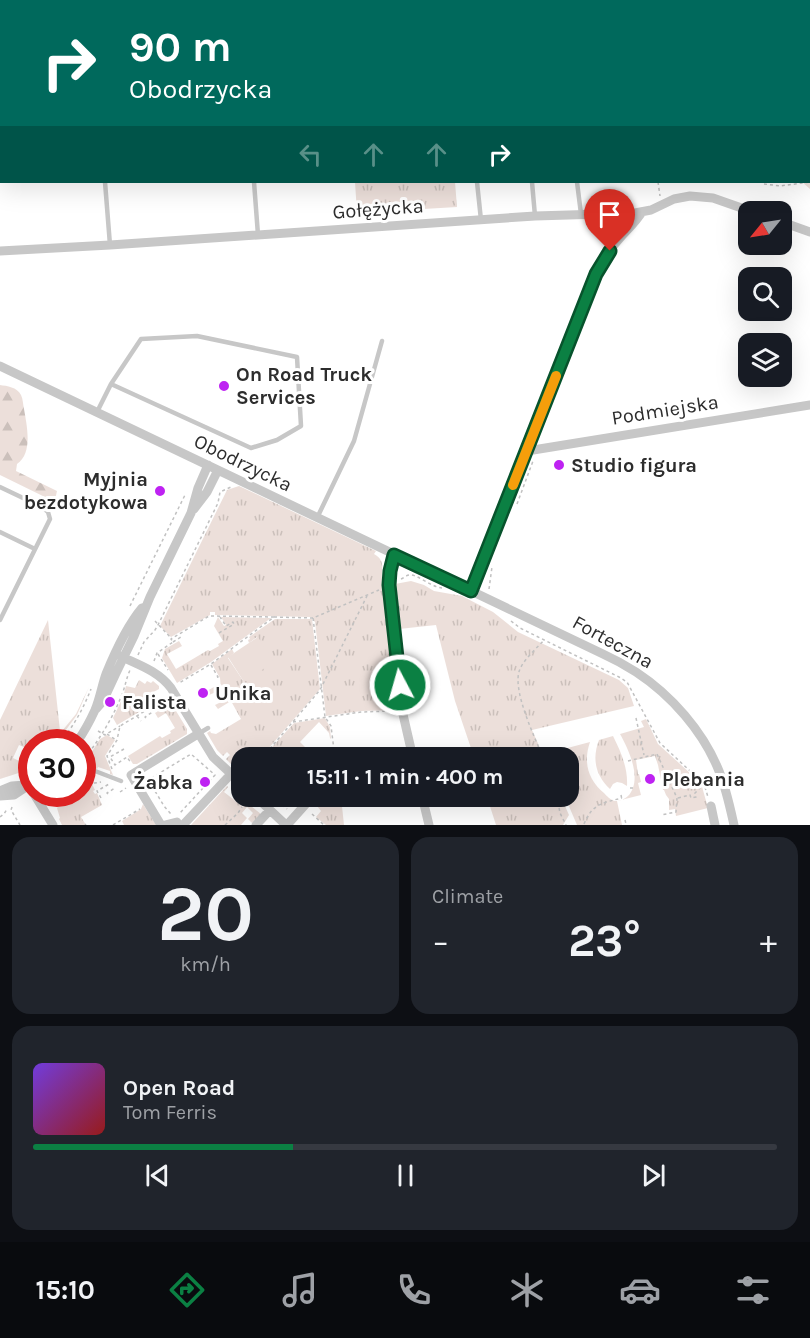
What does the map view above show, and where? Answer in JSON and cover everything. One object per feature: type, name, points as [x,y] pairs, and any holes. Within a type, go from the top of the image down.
[{"type":"street","name":"Gołężycka","points":[[0,251],[535,216],[617,214],[642,212],[679,198],[698,196],[738,206]]},
{"type":"street","points":[[471,591],[600,267],[619,239],[642,212]]},
{"type":"street","points":[[792,226],[810,232]]},
{"type":"street","name":"Obodrzycka","points":[[0,366],[471,591]]},
{"type":"street","name":"Podmiejska","points":[[527,451],[810,405]]},
{"type":"street","points":[[96,709],[103,701],[191,513],[208,465]]},
{"type":"street","points":[[191,513],[207,492],[218,470]]},
{"type":"street","points":[[394,555],[389,585],[402,710],[410,747]]},
{"type":"street","name":"Forteczna","points":[[471,591],[637,672],[666,696],[696,729],[715,762],[726,791],[734,825]]},
{"type":"street","points":[[85,729],[96,709],[106,675],[120,646],[138,613],[150,597]]},
{"type":"street","points":[[122,657],[149,669],[174,686],[198,734],[213,757],[231,774],[180,823],[163,825],[131,775],[198,734]]},
{"type":"street","points":[[0,791],[18,786]]},
{"type":"street","points":[[0,796],[18,793]]},
{"type":"street","points":[[711,806],[715,825]]},
{"type":"street","points":[[42,807],[53,825]]},
{"type":"street","points":[[267,807],[286,825],[303,807]]},
{"type":"street","points":[[425,807],[429,825]]},
{"type":"street","points":[[256,825],[270,810]]},
{"type":"lane","points":[[105,183],[110,245]]},
{"type":"lane","points":[[254,183],[258,235]]},
{"type":"lane","points":[[477,183],[481,220]]},
{"type":"lane","points":[[532,183],[535,216]]},
{"type":"lane","points":[[577,183],[581,214]]},
{"type":"lane","points":[[96,412],[111,384],[141,339],[197,336],[297,357],[301,426],[277,440],[251,448],[111,384]]},
{"type":"lane","points":[[317,518],[354,441],[382,341]]},
{"type":"lane","points":[[0,487],[42,507],[48,512],[50,519],[0,620]]},
{"type":"lane","points":[[0,532],[35,549]]},
{"type":"lane","points":[[198,734],[208,728]]},
{"type":"lane","points":[[96,771],[119,780]]},
{"type":"path","points":[[658,183],[661,206]]},
{"type":"path","points":[[766,183],[764,184],[780,186],[802,183]]},
{"type":"path","points":[[516,505],[538,449]]},
{"type":"path","points":[[96,743],[122,695],[126,678],[144,642],[158,625],[218,503],[220,492]]},
{"type":"path","points":[[492,564],[489,588],[492,594]]},
{"type":"path","points":[[149,669],[158,653],[172,640],[209,616],[313,618],[389,585],[394,585],[394,582],[410,575],[436,588],[441,588]]},
{"type":"path","points":[[271,747],[322,688],[367,595]]},
{"type":"path","points":[[219,616],[225,626],[233,622],[234,624],[219,633]]},
{"type":"path","points":[[98,731],[105,735],[169,696],[174,686],[211,664],[274,617]]},
{"type":"path","points":[[313,618],[325,717],[331,726],[334,747]]},
{"type":"path","points":[[155,621],[172,640]]},
{"type":"path","points":[[512,622],[627,682],[660,743],[704,784],[711,806]]},
{"type":"path","points":[[539,747],[519,694],[518,681],[519,671],[544,640],[550,628]]},
{"type":"path","points":[[172,640],[181,637],[182,639]]},
{"type":"path","points":[[158,653],[174,686]]},
{"type":"path","points":[[211,664],[218,677],[215,678]]},
{"type":"path","points":[[146,718],[157,709],[156,704]]},
{"type":"path","points":[[293,722],[361,712],[402,710]]},
{"type":"path","points":[[137,715],[141,721]]},
{"type":"path","points":[[636,718],[645,757]]},
{"type":"path","points":[[119,780],[107,756],[117,740],[120,726]]},
{"type":"path","points":[[107,733],[117,740]]},
{"type":"path","points":[[124,749],[110,757],[115,765],[127,757],[133,765],[138,765],[164,806],[175,818],[215,775],[191,754],[148,780]]},
{"type":"path","points":[[628,761],[657,754],[677,798],[676,812],[661,815]]},
{"type":"path","points":[[96,783],[101,782]]},
{"type":"path","points":[[677,798],[690,795],[691,798],[696,797],[695,793],[704,784]]},
{"type":"path","points":[[108,794],[116,787]]},
{"type":"path","points":[[120,792],[125,789]]},
{"type":"path","points":[[113,825],[141,808],[144,797]]},
{"type":"path","points":[[584,824],[588,814],[600,804],[622,798]]},
{"type":"path","points":[[12,807],[11,810],[20,825]]},
{"type":"path","points":[[225,825],[242,807]]},
{"type":"path","points":[[285,807],[289,811],[286,812]]},
{"type":"path","points":[[305,807],[324,825]]},
{"type":"path","points":[[559,807],[566,825]]},
{"type":"path","points":[[0,817],[7,809]]},
{"type":"path","points":[[120,820],[123,825]]},
{"type":"path","points":[[625,820],[626,825]]},
{"type":"green space","points":[[355,183],[455,183],[457,207],[357,213]]},
{"type":"green space","points":[[0,385],[17,390],[23,400],[27,446],[22,459],[17,464],[16,471],[57,491],[55,500],[0,475]]},
{"type":"green space","points":[[239,486],[376,551],[374,554],[382,564],[397,710],[361,711],[326,716],[315,622],[311,617],[215,615],[215,612],[210,612],[210,615],[171,637],[160,626],[227,490]]},
{"type":"green space","points":[[411,581],[434,591],[462,596],[493,612],[518,632],[619,680],[628,688],[634,706],[532,730],[540,747],[471,747],[455,701],[436,625],[399,629],[395,584]]},
{"type":"green space","points":[[218,617],[224,626],[226,625],[221,617],[271,618],[211,662],[177,683],[162,658],[165,649],[179,641],[182,646],[167,654],[176,669],[219,646],[218,644],[223,641],[214,626]]},
{"type":"green space","points":[[275,619],[312,619],[320,689],[270,747],[231,747],[231,764],[226,759],[230,755],[227,752],[223,756],[207,733],[210,731],[216,734],[241,719],[231,701],[218,709],[215,705],[223,699],[221,700],[216,692],[209,695],[207,691],[219,684],[221,690],[220,678],[212,664],[232,649],[234,653],[228,658],[244,682],[257,637],[249,643],[249,637]]},
{"type":"green space","points":[[48,620],[60,729],[18,729],[18,747],[13,758],[18,760],[18,773],[0,779],[0,720]]},
{"type":"green space","points":[[258,637],[274,662],[244,682],[228,657]]},
{"type":"green space","points":[[139,680],[145,684],[147,681],[151,683],[153,681],[159,686],[159,689],[150,694],[155,703],[152,701],[151,705],[117,725],[113,718],[126,686],[135,688]]},
{"type":"green space","points":[[89,687],[77,715],[67,729],[64,729],[76,714]]},
{"type":"green space","points":[[168,705],[173,706],[187,729],[187,734],[137,764],[133,764],[128,756],[160,736],[162,738],[171,733],[170,731],[175,728],[166,713],[158,718],[155,713]]},
{"type":"green space","points":[[325,718],[330,727],[331,739],[329,733],[319,722],[300,742],[305,747],[272,747],[294,723]]},
{"type":"green space","points":[[646,719],[658,744],[701,783],[708,808],[676,816],[675,809],[669,810],[669,799],[663,790],[655,756],[636,760],[641,782],[638,783],[641,795],[622,800],[632,789],[634,774],[630,756],[620,734],[644,727],[641,721]]},
{"type":"green space","points":[[107,735],[115,740],[105,756],[113,775],[110,771],[98,767],[96,769],[96,745],[100,739]]},
{"type":"green space","points":[[613,736],[623,760],[627,786],[617,782],[610,789],[601,778],[595,760],[599,740]]},
{"type":"green space","points":[[590,742],[587,757],[588,770],[599,788],[613,800],[618,801],[622,825],[577,825],[569,807],[579,807],[579,747],[571,747]]},
{"type":"green space","points":[[227,786],[224,792],[231,798],[231,807],[247,807],[242,813],[247,818],[241,825],[191,825]]},
{"type":"green space","points":[[97,793],[102,805],[81,817],[86,825],[62,825],[57,808],[96,807]]},
{"type":"green space","points":[[143,804],[156,825],[124,825],[122,821],[141,809]]},
{"type":"green space","points":[[247,807],[252,807],[261,814],[252,823],[248,819],[253,813]]},
{"type":"green space","points":[[318,807],[342,807],[344,825],[326,825],[316,817],[321,811]]},
{"type":"green space","points":[[490,807],[565,807],[569,815],[563,825],[496,825]]},
{"type":"slow traffic","points":[[513,485],[556,376]]},
{"type":"place","name":"On Road Truck Services","points":[[224,386]]},
{"type":"place","name":"Studio figura","points":[[559,465]]},
{"type":"place","name":"Myjnia bezdotykowa","points":[[160,491]]},
{"type":"place","name":"Unika","points":[[203,693]]},
{"type":"place","name":"Falista","points":[[110,702]]},
{"type":"place","name":"Plebania","points":[[650,779]]},
{"type":"place","name":"Żabka","points":[[205,782]]},
{"type":"route","points":[[400,685],[389,585],[394,555],[471,591],[596,274],[610,251]]}]
